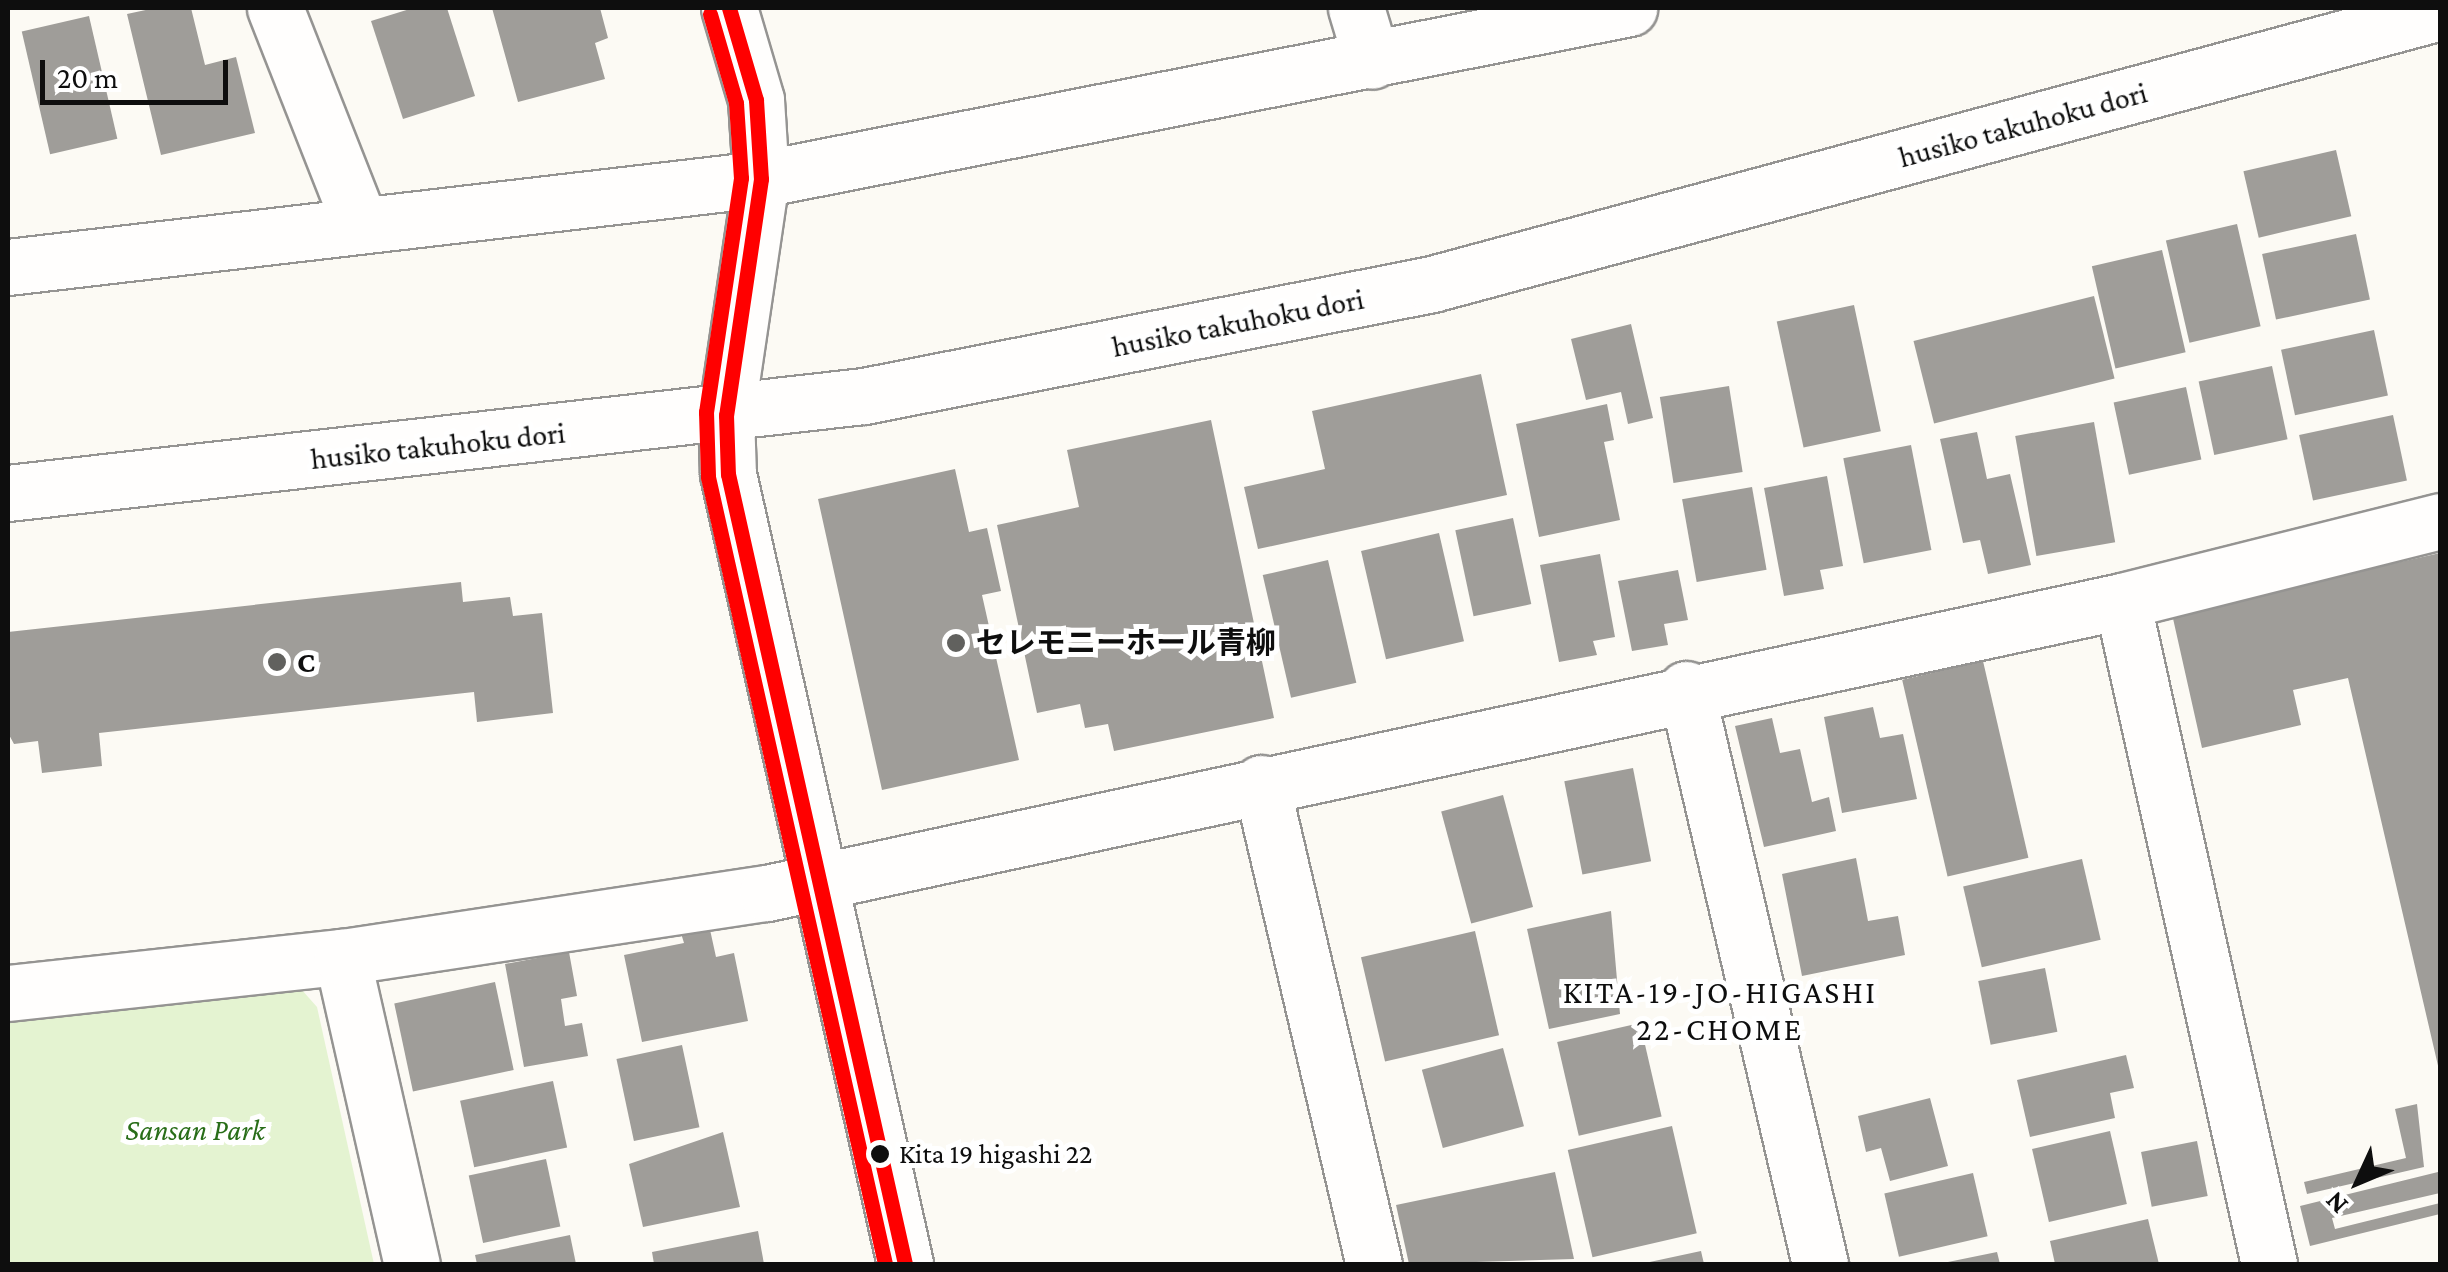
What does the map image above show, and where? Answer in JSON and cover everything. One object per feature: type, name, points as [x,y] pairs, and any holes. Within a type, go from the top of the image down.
[{"type":"street","points":[[275,8],[360,224]]},
{"type":"street","points":[[729,8],[756,100],[760,179],[726,415],[728,474],[905,1264]]},
{"type":"street","points":[[1356,8],[1372,61]]},
{"type":"street","points":[[8,266],[760,179],[1629,8]]},
{"type":"street","name":"husiko takuhoku dori","points":[[8,492],[726,415],[864,396],[1432,284],[2438,24]]},
{"type":"street","points":[[8,993],[342,956],[820,879],[1686,689],[2122,602],[2440,521]]},
{"type":"street","points":[[2122,602],[2268,1264]]},
{"type":"street","points":[[1686,689],[1820,1264]]},
{"type":"street","points":[[1261,783],[1374,1264]]},
{"type":"street","points":[[342,956],[412,1264]]},
{"type":"green space","name":"Sansan Park","points":[[294,981],[317,1007],[374,1264],[8,1264],[8,1016]]},
{"type":"building","points":[[155,8],[191,8],[205,65],[236,57],[255,133],[161,155],[127,14]]},
{"type":"building","points":[[413,8],[447,8],[475,96],[403,119],[371,21]]},
{"type":"building","points":[[492,8],[600,8],[608,38],[595,43],[605,79],[518,102]]},
{"type":"building","points":[[89,16],[117,139],[50,154],[22,32]]},
{"type":"building","points":[[2336,150],[2351,216],[2259,238],[2243,171]]},
{"type":"building","points":[[2237,224],[2261,326],[2189,343],[2166,240]]},
{"type":"building","points":[[2356,234],[2370,300],[2276,319],[2262,254]]},
{"type":"building","points":[[2162,250],[2186,352],[2115,369],[2092,266]]},
{"type":"building","points":[[2094,296],[2115,378],[1934,423],[1914,341]]},
{"type":"building","points":[[1854,305],[1881,431],[1804,448],[1777,321]]},
{"type":"building","points":[[1631,324],[1653,418],[1628,424],[1621,392],[1586,400],[1571,339]]},
{"type":"building","points":[[2374,330],[2388,396],[2295,415],[2281,350]]},
{"type":"building","points":[[2272,366],[2288,439],[2214,455],[2199,382]]},
{"type":"building","points":[[1481,374],[1507,495],[1258,549],[1244,487],[1325,469],[1312,411]]},
{"type":"building","points":[[1729,386],[1743,472],[1673,483],[1660,397]]},
{"type":"building","points":[[2186,387],[2201,459],[2129,475],[2114,402]]},
{"type":"building","points":[[1607,404],[1614,440],[1604,442],[1620,520],[1539,537],[1516,424]]},
{"type":"building","points":[[2393,415],[2407,481],[2313,500],[2299,435]]},
{"type":"building","points":[[1211,420],[1274,718],[1114,751],[1108,724],[1085,728],[1080,704],[1037,713],[997,525],[1079,507],[1067,450]]},
{"type":"building","points":[[2094,422],[2115,542],[2036,556],[2015,436]]},
{"type":"building","points":[[1977,432],[1987,479],[2010,474],[2031,565],[1988,574],[1980,540],[1963,543],[1940,439]]},
{"type":"building","points":[[1911,445],[1931,550],[1864,563],[1843,458]]},
{"type":"building","points":[[955,469],[969,532],[987,528],[1001,591],[982,595],[1019,760],[882,790],[818,499]]},
{"type":"building","points":[[1827,476],[1843,566],[1820,570],[1824,589],[1784,596],[1764,488]]},
{"type":"building","points":[[1752,487],[1767,570],[1697,582],[1682,499]]},
{"type":"building","points":[[1513,518],[1531,604],[1474,616],[1455,530]]},
{"type":"building","points":[[1439,533],[1464,641],[1386,659],[1361,551]]},
{"type":"building","points":[[2440,553],[2439,1070],[2348,678],[2293,690],[2301,725],[2202,748],[2172,614]]},
{"type":"building","points":[[1600,554],[1615,637],[1593,641],[1597,655],[1559,662],[1540,565]]},
{"type":"building","points":[[1328,560],[1356,683],[1291,698],[1263,575]]},
{"type":"building","points":[[1678,570],[1688,620],[1664,624],[1668,645],[1632,651],[1618,581]]},
{"type":"building","name":"C","points":[[461,582],[463,602],[510,597],[513,616],[542,613],[553,713],[477,722],[474,692],[99,733],[102,766],[42,773],[38,741],[14,744],[8,733],[8,632]]},
{"type":"building","points":[[1983,661],[2028,858],[1948,876],[1902,680]]},
{"type":"building","points":[[1873,707],[1880,738],[1903,734],[1917,799],[1842,813],[1824,717]]},
{"type":"building","points":[[1772,718],[1780,753],[1800,749],[1812,802],[1829,797],[1836,831],[1764,847],[1735,726]]},
{"type":"building","points":[[1633,768],[1651,861],[1582,875],[1564,781]]},
{"type":"building","points":[[1503,795],[1533,907],[1471,924],[1441,812]]},
{"type":"building","points":[[1856,858],[1868,921],[1898,916],[1905,955],[1802,976],[1782,874]]},
{"type":"building","points":[[2082,859],[2101,940],[1982,967],[1963,886]]},
{"type":"building","points":[[1611,911],[1620,1014],[1549,1029],[1527,929]]},
{"type":"building","points":[[709,925],[716,957],[734,953],[748,1021],[642,1042],[624,955],[684,943],[680,930]]},
{"type":"building","points":[[1475,931],[1499,1035],[1385,1062],[1361,957]]},
{"type":"building","points":[[569,952],[577,996],[561,999],[565,1026],[582,1023],[588,1056],[524,1067],[505,964]]},
{"type":"building","points":[[2045,968],[2057,1032],[1991,1045],[1978,981]]},
{"type":"building","points":[[495,982],[514,1070],[413,1091],[394,1003]]},
{"type":"building","points":[[1640,1023],[1662,1117],[1579,1136],[1557,1042]]},
{"type":"building","points":[[682,1045],[699,1127],[634,1141],[616,1059]]},
{"type":"building","points":[[1503,1048],[1524,1126],[1443,1148],[1422,1070]]},
{"type":"building","points":[[2126,1055],[2134,1088],[2110,1093],[2115,1118],[2030,1137],[2017,1080]]},
{"type":"building","points":[[553,1081],[567,1148],[474,1167],[460,1101]]},
{"type":"building","points":[[1930,1098],[1948,1166],[1890,1181],[1881,1148],[1866,1152],[1858,1116]]},
{"type":"building","points":[[2417,1104],[2424,1167],[2307,1194],[2304,1182],[2406,1158],[2395,1109]]},
{"type":"building","points":[[1672,1126],[1697,1233],[1592,1257],[1568,1150]]},
{"type":"building","points":[[2110,1131],[2127,1204],[2049,1222],[2032,1149]]},
{"type":"building","points":[[723,1132],[740,1207],[643,1227],[629,1164]]},
{"type":"building","points":[[2197,1141],[2208,1196],[2152,1207],[2141,1152]]},
{"type":"building","points":[[546,1159],[560,1226],[483,1243],[469,1175]]},
{"type":"building","points":[[1555,1172],[1574,1259],[1409,1264],[1396,1205]]},
{"type":"building","points":[[2438,1172],[2440,1193],[2332,1218],[2335,1229],[2440,1203],[2440,1214],[2310,1246],[2300,1206]]},
{"type":"building","points":[[1973,1173],[1988,1236],[1899,1257],[1884,1193]]},
{"type":"building","points":[[2148,1219],[2159,1264],[2055,1264],[2050,1241]]},
{"type":"building","points":[[758,1231],[764,1264],[654,1264],[652,1252]]},
{"type":"building","points":[[570,1235],[576,1264],[477,1264],[475,1255]]},
{"type":"building","points":[[1701,1251],[1704,1264],[1645,1264],[1645,1263]]},
{"type":"building","points":[[1997,1252],[2000,1264],[1943,1263]]},
{"type":"transit line","points":[[729,8],[756,100],[761,179],[726,415],[728,474],[905,1264]]},
{"type":"transit line","points":[[710,14],[736,103],[741,178],[706,412],[708,477],[885,1264]]},
{"type":"place","name":"セレモニーホール青柳","points":[[956,643]]},
{"type":"place","name":"C","points":[[277,662]]},
{"type":"place","name":"Kita 19 higashi 22","points":[[880,1154]]},
{"type":"district","name":"KITA-19-JO-HIGASHI 22-CHOME","points":[[1720,1012]]}]
